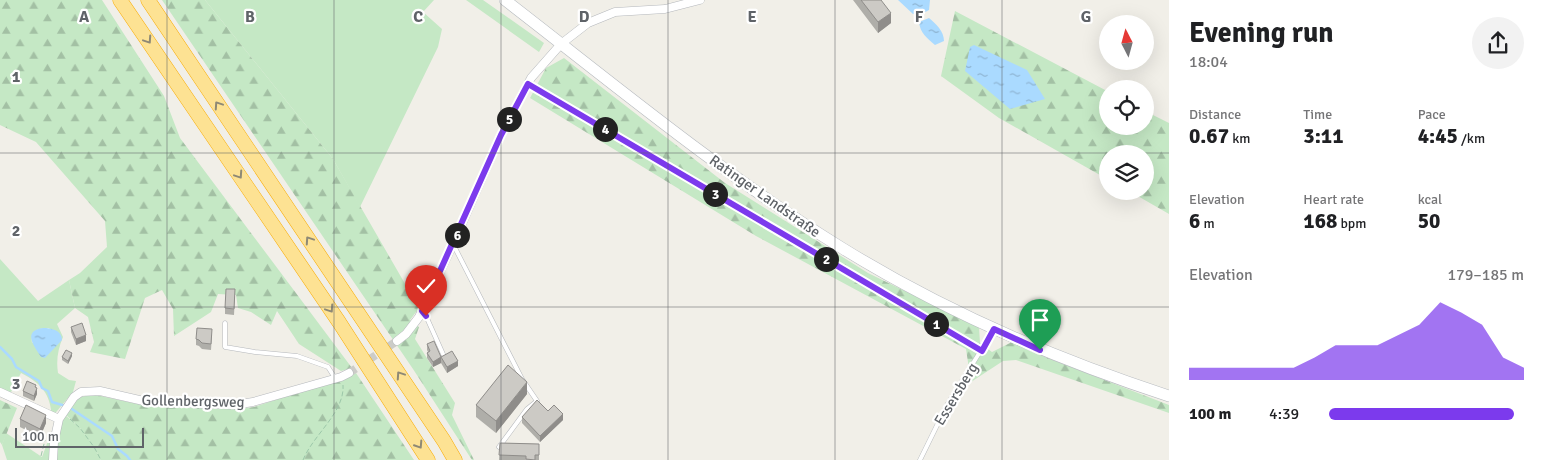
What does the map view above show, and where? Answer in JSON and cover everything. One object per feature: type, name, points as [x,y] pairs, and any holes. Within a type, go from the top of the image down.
[{"type":"highway","points":[[120,0],[339,322],[428,460]]},
{"type":"highway","points":[[148,0],[455,460]]},
{"type":"main road","name":"Ratinger Landstraße","points":[[505,0],[718,165],[771,203],[834,244],[911,288],[1040,350],[1169,396]]},
{"type":"street","points":[[397,341],[406,334],[422,311],[501,135],[531,78],[561,44],[588,23],[615,12],[665,9],[700,0]]},
{"type":"street","name":"Gollenbergsweg","points":[[53,460],[54,442],[61,416],[74,397],[81,392],[92,390],[148,402],[234,404],[253,402],[349,373]]},
{"type":"street","points":[[0,392],[61,416]]},
{"type":"lane","points":[[453,244],[522,379],[537,401],[528,409],[499,447]]},
{"type":"lane","points":[[422,311],[443,354]]},
{"type":"lane","points":[[225,323],[225,347],[297,356],[328,367],[338,377]]},
{"type":"lane","name":"Essersberg","points":[[920,460],[947,405],[994,329]]},
{"type":"path","points":[[528,84],[982,351]]},
{"type":"path","points":[[303,460],[341,400],[343,392],[338,377]]},
{"type":"path","points":[[73,422],[94,447],[101,460]]},
{"type":"green space","points":[[0,0],[102,0],[164,96],[180,138],[352,368],[341,371],[299,344],[277,311],[271,325],[251,312],[238,308],[236,295],[218,294],[211,312],[174,336],[173,309],[162,290],[145,298],[125,359],[90,352],[94,342],[88,317],[75,308],[69,280],[80,273],[107,247],[105,221],[36,142],[0,125]]},
{"type":"green space","points":[[162,0],[205,0],[333,159],[419,308],[410,320],[419,327],[415,339],[455,403],[452,415],[474,460],[472,460],[413,369]]},
{"type":"green space","points":[[205,0],[434,0],[423,12],[442,29],[438,47],[360,207],[333,159]]},
{"type":"green space","points":[[466,0],[483,0],[544,43],[539,52]]},
{"type":"green space","points":[[955,11],[1099,87],[1099,135],[1154,135],[1154,116],[1169,123],[1169,214],[1145,200],[1154,200],[1154,145],[1099,145],[1099,174],[999,118],[941,76]]},
{"type":"green space","points":[[564,58],[725,183],[868,273],[979,327],[980,343],[992,352],[1012,342],[1032,352],[1169,405],[1169,413],[1016,360],[1003,361],[971,382],[966,349],[756,236],[530,98],[546,68]]},
{"type":"green space","points":[[0,259],[38,301],[69,280],[75,308],[57,324],[63,337],[57,368],[58,373],[69,380],[76,381],[73,392],[52,417],[44,390],[40,385],[21,373],[10,394],[0,388]],"holes":[[[50,328],[32,343],[32,335],[36,331]]]},
{"type":"green space","points":[[356,373],[414,460],[101,460],[80,428],[65,414],[80,397],[96,395],[147,406],[238,409],[254,407]]},
{"type":"green space","points":[[0,400],[17,408],[2,445],[0,442]]},
{"type":"green space","points":[[64,414],[80,428],[101,460],[55,460],[56,445]]},
{"type":"green space","points":[[6,433],[42,457],[48,441],[52,440],[51,460],[7,460],[2,445]]},
{"type":"water","points":[[898,0],[930,0],[929,10],[920,15],[913,14]]},
{"type":"water","points":[[929,18],[939,28],[944,37],[944,41],[935,45],[924,35],[919,22]]},
{"type":"water","points":[[974,45],[1027,70],[1045,99],[1010,109],[965,71],[970,47]]},
{"type":"water","points":[[43,328],[53,329],[62,337],[62,340],[45,358],[41,357],[35,348],[31,336],[33,332]]},
{"type":"building","points":[[861,0],[881,0],[891,13],[878,22]]},
{"type":"building","points":[[226,289],[235,289],[234,309],[225,308]]},
{"type":"building","points":[[82,323],[86,335],[76,339],[71,327]]},
{"type":"building","points":[[197,328],[212,329],[211,344],[202,343],[196,339]]},
{"type":"building","points":[[434,341],[441,357],[433,362],[427,353],[430,351],[427,344]]},
{"type":"building","points":[[66,350],[72,353],[68,361],[62,357]]},
{"type":"building","points":[[452,351],[458,361],[447,367],[441,357]]},
{"type":"building","points":[[508,365],[527,382],[496,421],[476,405]]},
{"type":"building","points":[[27,381],[36,385],[35,387],[37,388],[34,396],[23,391]]},
{"type":"building","points":[[537,400],[548,411],[554,405],[563,414],[540,436],[522,417]]},
{"type":"building","points":[[26,405],[46,415],[40,429],[20,419]]},
{"type":"building","points":[[500,443],[539,444],[539,455],[535,455],[535,460],[526,459],[526,456],[499,455]]},
{"type":"waterway","points":[[0,347],[12,359],[16,367],[39,381],[42,388],[48,391],[52,402],[69,407],[112,436],[118,449],[130,460]]},
{"type":"tunnel","points":[[349,373],[397,341]]},
{"type":"route","points":[[426,316],[422,311],[501,135],[528,84],[982,351],[994,329],[1040,350]]}]
